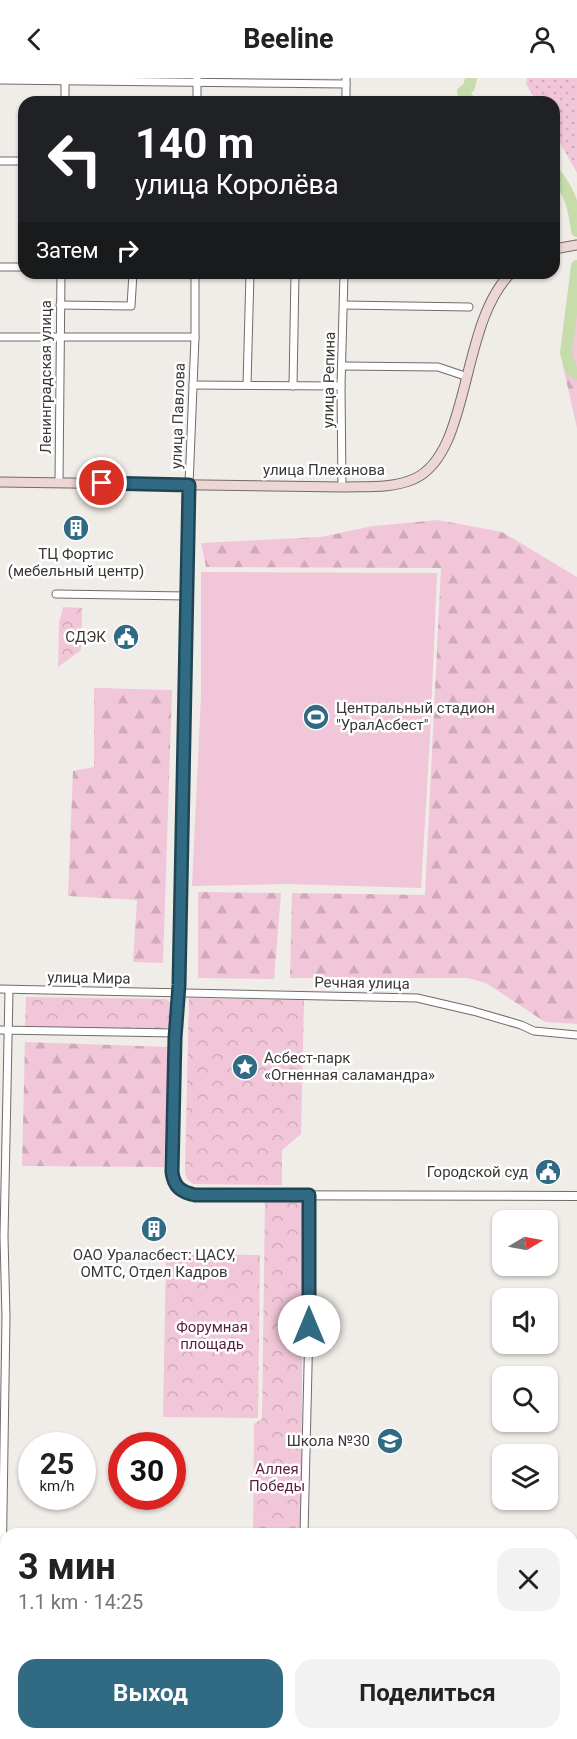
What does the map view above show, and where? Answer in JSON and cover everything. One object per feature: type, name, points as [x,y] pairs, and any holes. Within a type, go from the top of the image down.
[{"type":"main road","points":[[560,248],[577,245]]},
{"type":"main road","name":"улица Плеханова","points":[[0,482],[342,487],[392,485],[415,478],[436,461],[449,441],[465,376],[487,308],[506,279]]},
{"type":"street","points":[[1,79],[346,81]]},
{"type":"street","points":[[197,80],[197,96]]},
{"type":"street","points":[[65,81],[65,96]]},
{"type":"street","points":[[0,160],[18,161]]},
{"type":"street","points":[[0,267],[18,267]]},
{"type":"street","name":"Ленинградская улица","points":[[59,482],[61,279]]},
{"type":"street","points":[[60,305],[131,306],[133,279]]},
{"type":"street","name":"улица Павлова","points":[[195,279],[173,1182],[185,1193],[195,1195],[309,1195]]},
{"type":"street","points":[[248,385],[250,279]]},
{"type":"street","points":[[293,386],[295,279]]},
{"type":"street","name":"улица Репина","points":[[342,487],[341,386],[344,279]]},
{"type":"street","points":[[344,305],[469,307]]},
{"type":"street","points":[[0,337],[195,337]]},
{"type":"street","points":[[343,366],[438,367],[465,376]]},
{"type":"street","points":[[194,385],[341,386]]},
{"type":"street","points":[[56,594],[187,596]]},
{"type":"street","name":"улица Мира","points":[[0,989],[178,993]]},
{"type":"street","points":[[3,1528],[6,1317],[4,1237],[9,990]]},
{"type":"street","name":"Речная улица","points":[[178,993],[417,998],[473,1011],[534,1031],[577,1035]]},
{"type":"street","points":[[0,1030],[175,1033]]},
{"type":"street","points":[[304,1528],[309,1326],[309,1195],[577,1196]]},
{"type":"street","points":[[0,1696],[0,1705]]},
{"type":"green space","points":[[527,78],[577,78],[577,173],[560,143],[560,96],[533,96],[526,84]]},
{"type":"green space","points":[[577,294],[577,428],[562,362],[573,295]]},
{"type":"green space","points":[[438,520],[502,532],[577,577],[577,1024],[545,1022],[486,983],[468,978],[290,978],[292,893],[425,895],[441,568],[206,567],[201,543],[321,537],[373,526]]},
{"type":"green space","name":"Центральный стадион \"УралАсбест\"","points":[[201,572],[437,573],[421,888],[288,884],[192,886],[201,696]]},
{"type":"green space","points":[[63,607],[82,608],[81,650],[58,667],[59,623]]},
{"type":"green space","points":[[94,688],[172,690],[163,963],[133,962],[137,900],[68,896],[73,771],[94,767]]},
{"type":"green space","points":[[198,892],[281,893],[274,979],[198,978]]},
{"type":"green space","points":[[26,997],[166,999],[174,1005],[174,1023],[165,1029],[25,1027]]},
{"type":"green space","name":"Асбест-парк «Огненная саламандра»","points":[[189,998],[304,1000],[301,1134],[282,1150],[282,1185],[193,1184],[187,1179],[185,1173]]},
{"type":"green space","points":[[25,1042],[169,1047],[164,1167],[22,1166]]},
{"type":"green space","name":"Аллея Победы","points":[[265,1199],[303,1200],[301,1528],[253,1528],[254,1424],[262,1419]]},
{"type":"green space","name":"Форумная площадь","points":[[166,1254],[260,1255],[258,1418],[163,1417]]},
{"type":"waterway","points":[[466,96],[463,92],[469,87],[471,78]]},
{"type":"waterway","points":[[560,180],[570,200],[577,231]]},
{"type":"waterway","points":[[577,266],[566,353],[571,370],[577,374]]},
{"type":"place","name":"ТЦ Фортис (мебельный центр)","points":[[76,528]]},
{"type":"place","name":"СДЭК","points":[[126,637]]},
{"type":"place","name":"Центральный стадион \"УралАсбест\"","points":[[316,717]]},
{"type":"place","name":"Асбест-парк «Огненная саламандра»","points":[[245,1067]]},
{"type":"place","name":"Городской суд","points":[[548,1172]]},
{"type":"place","name":"ОАО Ураласбест: ЦАСУ, ОМТС, Отдел Кадров","points":[[154,1229]]},
{"type":"place","name":"Школа №30","points":[[390,1441]]},
{"type":"route","points":[[102,483],[189,485],[173,1182],[185,1193],[195,1195],[309,1195],[309,1326]]}]
